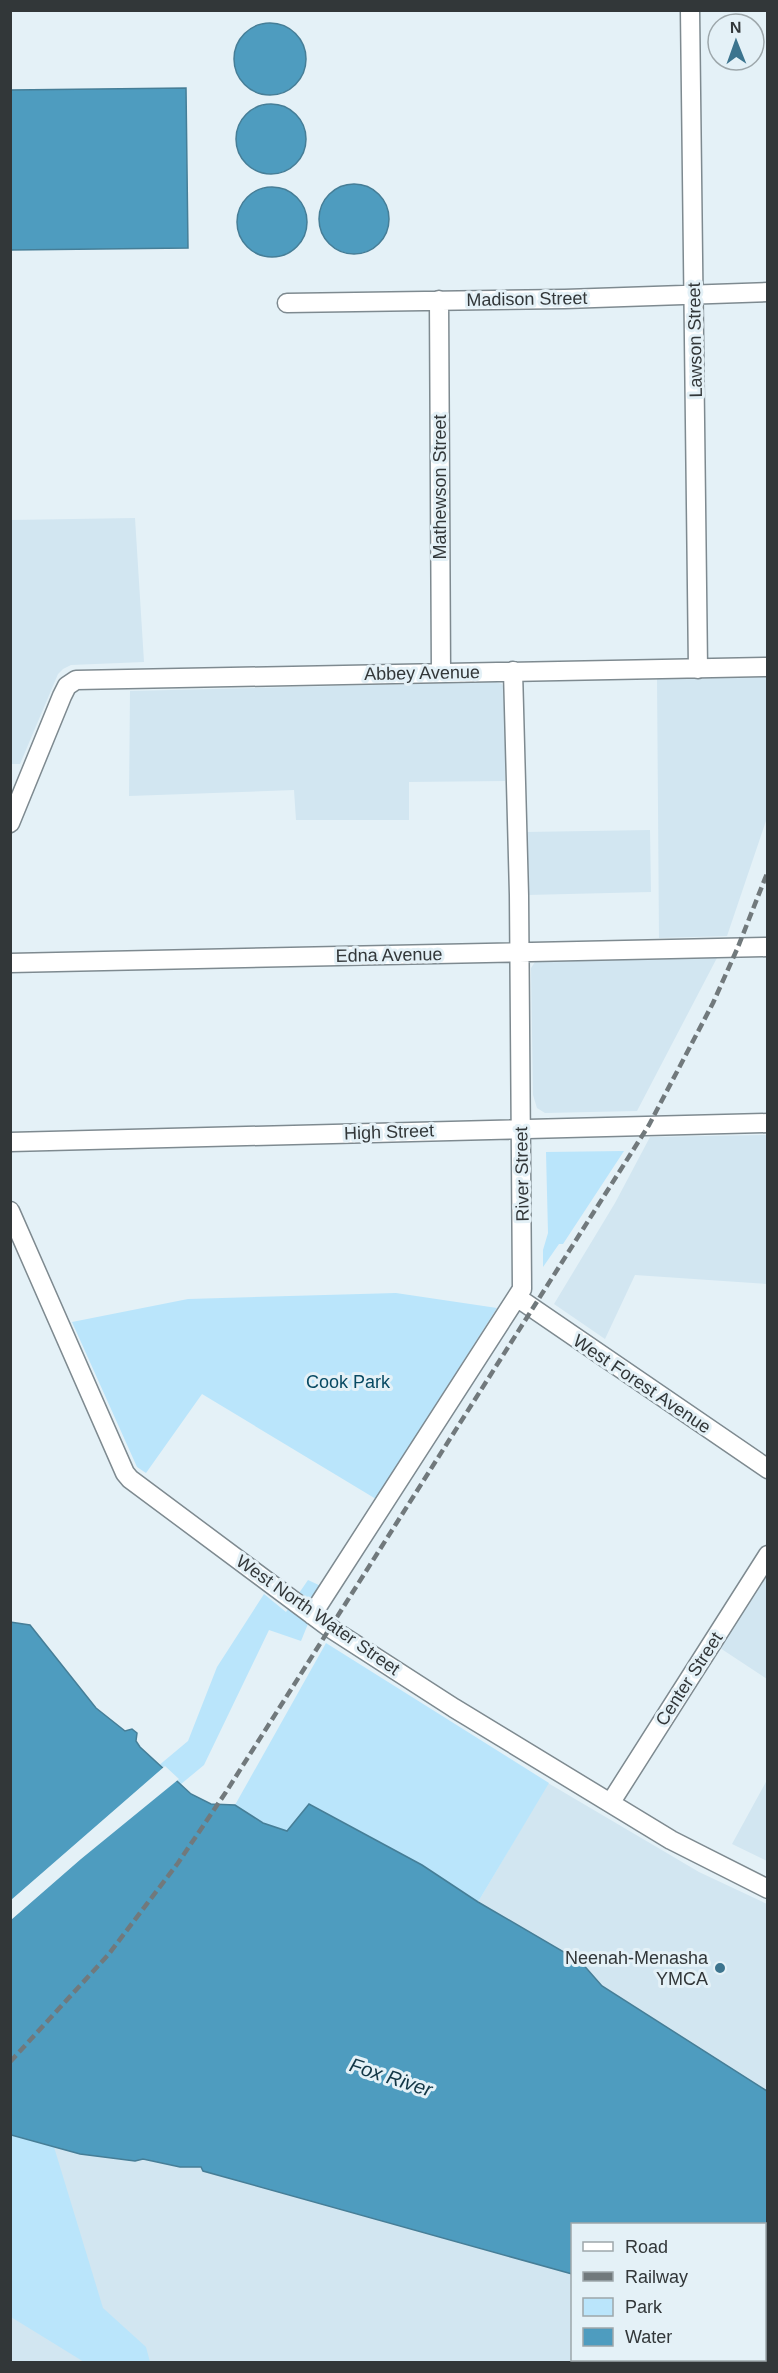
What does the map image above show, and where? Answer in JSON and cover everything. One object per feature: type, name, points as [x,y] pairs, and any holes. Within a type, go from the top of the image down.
[{"type":"street","name":"Lawson Street","points":[[690,10],[698,669]]},
{"type":"street","name":"Madison Street","points":[[287,303],[565,299],[768,292]]},
{"type":"street","name":"Mathewson Street","points":[[439,300],[441,673]]},
{"type":"street","name":"Abbey Avenue","points":[[10,823],[62,696],[67,686],[76,680],[768,667]]},
{"type":"street","name":"River Street","points":[[312,1615],[522,1289],[524,1278],[519,895],[513,672]]},
{"type":"street","name":"Edna Avenue","points":[[10,963],[768,947]]},
{"type":"street","name":"High Street","points":[[10,1142],[768,1123]]},
{"type":"street","name":"West North Water Street","points":[[10,1211],[125,1473],[135,1484],[312,1615],[454,1708],[671,1840],[768,1889]]},
{"type":"street","name":"West Forest Avenue","points":[[518,1298],[768,1469]]},
{"type":"street","name":"Center Street","points":[[611,1802],[768,1555]]},
{"type":"shaded area","points":[[135,518],[144,662],[71,665],[63,669],[58,674],[20,764],[11,764],[11,520]]},
{"type":"shaded area","points":[[767,677],[767,818],[727,936],[659,938],[657,678]]},
{"type":"shaded area","points":[[496,682],[502,684],[505,691],[505,781],[409,782],[409,820],[296,820],[294,790],[129,796],[130,691]]},
{"type":"shaded area","points":[[650,830],[651,892],[527,895],[526,832]]},
{"type":"shaded area","points":[[719,954],[637,1111],[545,1113],[537,1108],[533,1095],[531,968],[535,962],[544,959]]},
{"type":"shaded area","points":[[767,1135],[767,1284],[635,1275],[605,1339],[554,1304],[615,1203],[650,1137]]},
{"type":"shaded area","points":[[767,1574],[768,1679],[720,1648]]},
{"type":"shaded area","points":[[767,1780],[767,1861],[732,1844]]},
{"type":"shaded area","points":[[548,1783],[699,1872],[767,1904],[767,2091],[602,1986],[581,1962],[478,1902]]},
{"type":"shaded area","points":[[10,2135],[80,2154],[135,2161],[143,2159],[180,2167],[201,2167],[204,2171],[571,2274],[571,2361],[766,2361],[767,2338],[767,2362],[11,2362]]},
{"type":"green space","points":[[624,1151],[563,1244],[559,1244],[543,1267],[543,1250],[548,1233],[546,1152]]},
{"type":"green space","name":"Cook Park","points":[[396,1293],[497,1308],[376,1499],[202,1394],[146,1473],[137,1467],[72,1322],[188,1299]]},
{"type":"green space","points":[[308,1580],[323,1587],[301,1641],[269,1630],[204,1765],[11,1925],[11,1889],[188,1741],[217,1667],[264,1594],[286,1612]]},
{"type":"green space","points":[[326,1643],[549,1783],[478,1902],[422,1865],[310,1804],[287,1831],[263,1823],[235,1805]]},
{"type":"green space","points":[[10,2135],[54,2147],[103,2308],[146,2347],[150,2362],[84,2362],[11,2317]]},
{"type":"water","points":[[277,23],[296,33],[304,45],[306,59],[304,73],[296,85],[284,93],[263,95],[244,85],[236,73],[234,52],[244,33],[256,25]]},
{"type":"water","points":[[186,88],[188,248],[11,250],[11,90]]},
{"type":"water","points":[[278,104],[291,110],[300,119],[304,125],[306,139],[304,153],[296,164],[285,172],[264,174],[246,164],[238,153],[236,132],[246,114],[257,106]]},
{"type":"water","points":[[354,184],[367,187],[379,194],[386,206],[389,219],[386,232],[379,244],[367,251],[354,254],[341,251],[329,244],[322,232],[319,219],[322,206],[329,194],[341,187]]},
{"type":"water","points":[[272,187],[291,193],[301,203],[307,222],[301,241],[291,251],[272,257],[253,251],[243,241],[237,222],[243,203],[253,193]]},
{"type":"water","name":"Fox River","points":[[10,1622],[30,1625],[96,1708],[125,1731],[132,1729],[137,1733],[136,1741],[140,1747],[191,1794],[211,1804],[235,1805],[263,1823],[287,1831],[309,1804],[422,1865],[478,1902],[581,1962],[602,1986],[767,2091],[767,2338],[766,2223],[571,2223],[571,2274],[203,2171],[201,2167],[180,2167],[143,2159],[135,2161],[80,2154],[11,2135]]},
{"type":"pier","points":[[165,1766],[179,1779],[11,1920],[11,1900]]},
{"type":"railway","points":[[10,2062],[108,1955],[178,1863],[226,1792],[649,1125],[713,1003],[768,871]]},
{"type":"place","name":"Neenah-Menasha YMCA","points":[[720,1968]]}]
